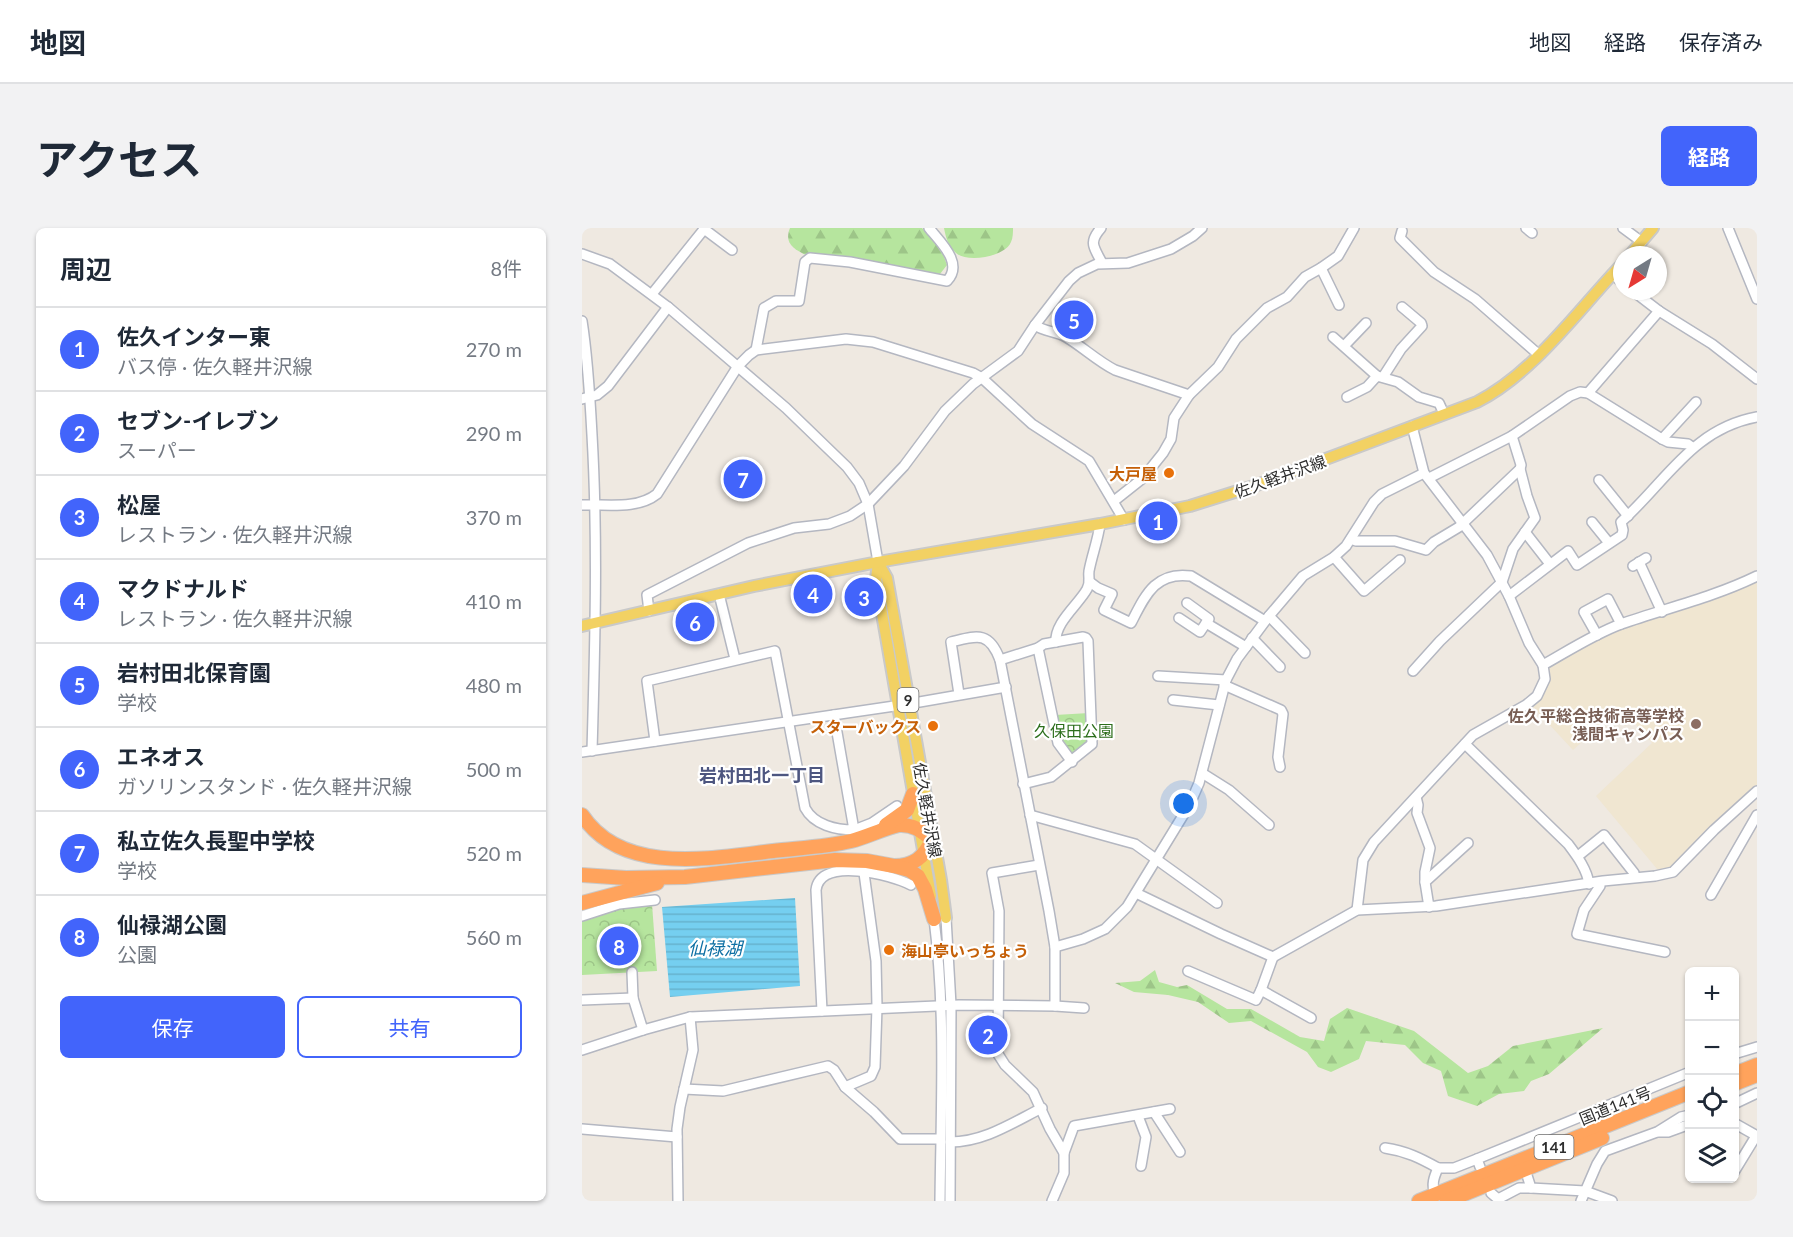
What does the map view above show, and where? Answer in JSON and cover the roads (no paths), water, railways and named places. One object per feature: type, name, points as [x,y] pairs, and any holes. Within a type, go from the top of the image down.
[{"type":"highway","points":[[582,815],[603,840],[634,854],[694,859],[726,857],[843,843],[859,833],[903,814],[910,806],[913,794]]},
{"type":"highway","points":[[859,833],[908,825],[932,840],[925,854],[909,864],[894,866]]},
{"type":"highway","points":[[582,867],[650,869],[682,866],[726,857]]},
{"type":"highway","points":[[582,875],[626,878],[685,877],[845,860],[894,866],[909,870],[920,879],[940,919]]},
{"type":"highway","points":[[582,903],[685,877]]},
{"type":"highway","points":[[1739,1072],[1757,1065]]},
{"type":"highway","points":[[1740,1092],[1757,1076]]},
{"type":"highway","name":"国道141号","points":[[1441,1198],[1685,1094]]},
{"type":"highway","name":"国道141号","points":[[1419,1201],[1441,1198],[1526,1169],[1684,1110]]},
{"type":"main road","points":[[1638,246],[1653,228]]},
{"type":"main road","name":"佐久軽井沢線","points":[[589,624],[719,594],[878,562],[1124,520],[1229,495],[1477,402],[1500,389],[1538,354],[1612,274]]},
{"type":"main road","name":"佐久軽井沢線","points":[[878,562],[886,578],[919,830],[940,919]]},
{"type":"main road","name":"佐久軽井沢線","points":[[903,704],[932,840],[940,919]]},
{"type":"street","points":[[652,294],[705,228],[732,250]]},
{"type":"street","points":[[756,350],[764,308],[776,301],[799,302],[805,262],[810,258],[850,262],[947,281],[951,275],[953,263],[950,255],[929,228]]},
{"type":"street","points":[[1101,228],[1093,242],[1102,263]]},
{"type":"street","points":[[649,611],[647,596],[728,553],[771,534],[794,528],[820,527],[840,520],[868,504],[904,466],[945,411],[973,384],[1018,351],[1035,325],[1073,277],[1084,269],[1102,263],[1120,264],[1145,258],[1183,242],[1203,228]]},
{"type":"street","points":[[1114,501],[1143,477],[1163,453],[1171,440],[1174,418],[1190,395],[1218,367],[1236,339],[1262,313],[1287,297],[1305,277],[1338,256],[1354,228]]},
{"type":"street","points":[[1623,228],[1642,242]]},
{"type":"street","points":[[1728,228],[1757,299]]},
{"type":"street","points":[[1402,229],[1400,238],[1434,272],[1474,299],[1538,354]]},
{"type":"street","points":[[582,254],[610,264],[652,294],[786,408],[847,467],[859,483],[868,504],[878,562]]},
{"type":"street","points":[[1321,268],[1334,301]]},
{"type":"street","points":[[1645,300],[1712,344],[1757,379]]},
{"type":"street","points":[[586,399],[602,392],[608,386],[668,307]]},
{"type":"street","points":[[1347,397],[1380,376],[1422,326],[1422,323],[1402,308]]},
{"type":"street","points":[[1588,393],[1659,311]]},
{"type":"street","points":[[582,321],[590,505],[586,751],[1006,687]]},
{"type":"street","points":[[1344,346],[1366,323]]},
{"type":"street","points":[[1035,325],[1040,330],[1064,336],[1115,370],[1190,395]]},
{"type":"street","points":[[1333,337],[1380,376],[1398,382],[1419,397],[1438,403],[1444,414]]},
{"type":"street","points":[[590,505],[644,502],[657,494],[738,366],[756,350],[846,339],[865,341],[942,363],[982,378],[1032,424],[1089,461],[1124,520]]},
{"type":"street","points":[[1056,947],[1083,939],[1105,929],[1120,916],[1190,804],[1202,773],[1225,682],[1246,647],[1303,576],[1334,557],[1351,539],[1374,502],[1382,494],[1512,436],[1570,396],[1580,392],[1588,393],[1668,442],[1688,444],[1692,447]]},
{"type":"street","points":[[1662,439],[1696,402]]},
{"type":"street","points":[[1509,596],[1568,551],[1577,566],[1623,533],[1620,523],[1637,509],[1653,488],[1692,447],[1730,423],[1757,417]]},
{"type":"street","points":[[1357,910],[1365,855],[1381,834],[1465,744],[1483,728],[1533,700],[1542,688],[1545,679],[1543,665],[1529,643],[1509,596],[1487,555],[1426,475],[1412,426]]},
{"type":"street","points":[[1413,671],[1440,641],[1502,582],[1513,549],[1535,518],[1512,436]]},
{"type":"street","points":[[1351,539],[1395,542],[1411,545],[1424,551],[1459,527],[1520,469]]},
{"type":"street","points":[[1599,480],[1628,516]]},
{"type":"street","points":[[1592,522],[1609,543]]},
{"type":"street","points":[[1056,642],[1056,634],[1085,593],[1090,582],[1089,571],[1100,524]]},
{"type":"street","points":[[1526,532],[1550,564]]},
{"type":"street","points":[[1334,557],[1364,591],[1393,562]]},
{"type":"street","points":[[1639,562],[1662,612]]},
{"type":"street","points":[[1090,582],[1112,594],[1104,610],[1131,623],[1152,586],[1174,576],[1191,576],[1267,618],[1305,652]]},
{"type":"street","points":[[1543,665],[1621,624],[1732,588],[1757,576]]},
{"type":"street","points":[[719,594],[735,659]]},
{"type":"street","points":[[1597,635],[1584,612],[1608,599],[1621,624]]},
{"type":"street","points":[[1179,618],[1200,633],[1209,618],[1187,603]]},
{"type":"street","points":[[1206,623],[1246,647]]},
{"type":"street","points":[[959,694],[951,642],[979,635],[984,637],[997,652],[1006,687],[1056,947],[1055,1006]]},
{"type":"street","points":[[1000,660],[1044,644],[1083,637],[1088,641],[1093,740],[1089,748],[1050,777],[1023,784]]},
{"type":"street","points":[[1252,638],[1280,667]]},
{"type":"street","points":[[1038,648],[1058,743],[1072,762]]},
{"type":"street","points":[[655,741],[646,681],[775,651],[807,813],[821,824],[859,833],[897,806]]},
{"type":"street","points":[[1158,676],[1225,682],[1281,710],[1283,714],[1278,757],[1280,766]]},
{"type":"street","points":[[1173,701],[1219,705]]},
{"type":"street","points":[[834,715],[859,833]]},
{"type":"street","points":[[1465,744],[1578,856],[1589,884]]},
{"type":"street","points":[[1202,773],[1229,790],[1269,825]]},
{"type":"street","points":[[1188,971],[1256,1000],[1273,957],[1357,910],[1429,907],[1673,872],[1757,791]]},
{"type":"street","points":[[1416,797],[1417,813],[1430,848],[1425,872],[1429,907]]},
{"type":"street","points":[[1030,815],[1135,844],[1217,903]]},
{"type":"street","points":[[1711,895],[1757,815]]},
{"type":"street","points":[[1578,856],[1604,835],[1635,877]]},
{"type":"street","points":[[1425,882],[1468,843]]},
{"type":"street","points":[[1040,865],[992,873],[999,911],[998,1054],[1005,1065],[1033,1092],[1064,1153]]},
{"type":"street","points":[[822,1011],[816,885],[824,875],[838,870],[864,873],[911,885]]},
{"type":"street","points":[[845,1087],[868,1078],[874,1071],[877,1007],[875,954],[864,873]]},
{"type":"street","points":[[1600,883],[1584,910],[1577,934],[1665,952]]},
{"type":"street","points":[[1136,893],[1273,957]]},
{"type":"street","points":[[582,916],[618,903],[655,900]]},
{"type":"street","points":[[940,919],[951,1005],[940,1201]]},
{"type":"street","points":[[940,919],[938,947],[940,1006],[945,1140],[950,1201]]},
{"type":"street","points":[[632,972],[633,998],[643,1030]]},
{"type":"street","points":[[1261,990],[1311,1018]]},
{"type":"street","points":[[582,1000],[633,998]]},
{"type":"street","points":[[582,1050],[690,1017],[951,1005],[1084,1008]]},
{"type":"street","points":[[678,1201],[677,1137],[693,1050],[690,1017]]},
{"type":"street","points":[[1739,1052],[1757,1047]]},
{"type":"street","points":[[684,1089],[723,1091],[828,1066],[834,1070],[845,1087],[900,1138],[971,1140],[986,1136],[1042,1108]]},
{"type":"street","points":[[1385,1148],[1416,1155],[1438,1168],[1454,1168],[1479,1163],[1685,1074]]},
{"type":"street","points":[[1740,1092],[1757,1093]]},
{"type":"street","points":[[1052,1201],[1064,1173],[1064,1153],[1074,1126],[1170,1109]]},
{"type":"street","points":[[1581,1201],[1605,1151],[1657,1131],[1684,1110]]},
{"type":"street","points":[[1154,1112],[1175,1150]]},
{"type":"street","points":[[1138,1116],[1146,1137],[1141,1166]]},
{"type":"street","points":[[1657,1131],[1668,1132],[1685,1126]]},
{"type":"street","points":[[1739,1126],[1756,1136],[1739,1164]]},
{"type":"street","points":[[582,1129],[677,1137]]},
{"type":"street","points":[[1438,1168],[1432,1188],[1441,1198]]},
{"type":"street","points":[[1526,1169],[1531,1188]]},
{"type":"street","points":[[1491,1193],[1498,1199],[1519,1188],[1585,1191],[1599,1194],[1612,1201]]},
{"type":"water","name":"仙禄湖","points":[[795,898],[800,986],[670,997],[662,907]]},
{"type":"place","name":"岩村田北保育園","points":[[1074,320]]},
{"type":"place","name":"大戸屋","points":[[1169,473]]},
{"type":"place","name":"私立佐久長聖中学校","points":[[743,479]]},
{"type":"place","name":"佐久インター東","points":[[1158,521]]},
{"type":"place","name":"マクドナルド","points":[[813,594]]},
{"type":"place","name":"松屋","points":[[864,597]]},
{"type":"place","name":"エネオス","points":[[695,622]]},
{"type":"place","name":"佐久平総合技術高等学校 浅間キャンパス","points":[[1696,724]]},
{"type":"place","name":"スターバックス","points":[[933,726]]},
{"type":"place","name":"仙禄湖公園","points":[[619,946]]},
{"type":"place","name":"海山亭いっちょう","points":[[889,950]]},
{"type":"place","name":"セブン-イレブン","points":[[988,1035]]},
{"type":"district","name":"岩村田北一丁目","points":[[762,775]]},
{"type":"park label","name":"久保田公園","points":[[1074,730]]}]
